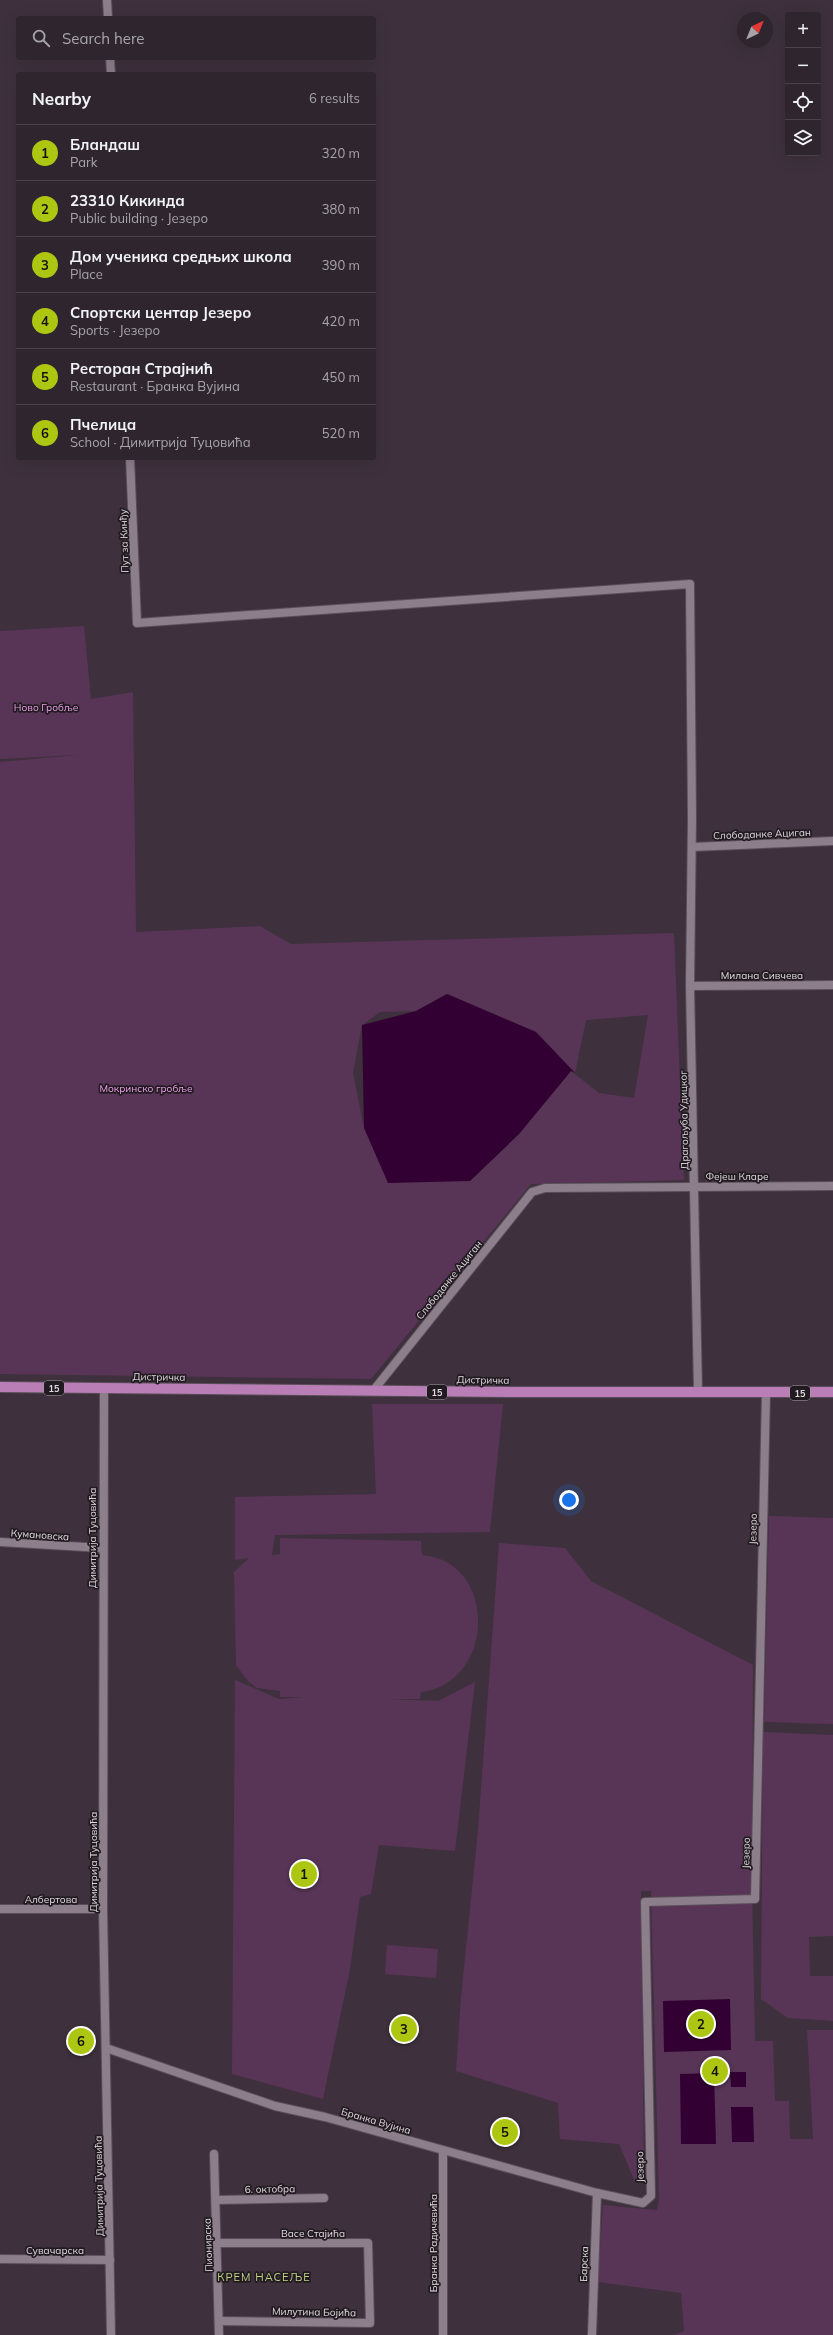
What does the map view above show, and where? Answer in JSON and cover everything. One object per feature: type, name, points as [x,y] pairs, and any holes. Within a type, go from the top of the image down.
[{"type":"main road","name":"15","points":[[0,1387],[106,1388]]},
{"type":"main road","name":"Дистричка","points":[[106,1388],[372,1391],[833,1392]]},
{"type":"street","points":[[107,0],[108,16]]},
{"type":"street","points":[[110,60],[111,72]]},
{"type":"street","name":"Пут за Кинђу","points":[[130,460],[137,623]]},
{"type":"street","name":"Драгољуба Удицког","points":[[137,623],[690,584],[692,847],[690,986],[698,1392]]},
{"type":"street","name":"Слободанке Ациган","points":[[692,847],[833,841]]},
{"type":"street","name":"Милана Сивчева","points":[[690,986],[833,985]]},
{"type":"street","name":"Фејеш Кларе","points":[[545,1188],[833,1186]]},
{"type":"street","name":"Слободанке Ациган","points":[[372,1391],[532,1192],[545,1188]]},
{"type":"street","name":"Димитрија Туцовића","points":[[106,1388],[102,1548],[103,1909],[111,2335]]},
{"type":"street","name":"Језеро","points":[[643,2203],[651,2196],[645,1902],[755,1899],[766,1393]]},
{"type":"street","name":"Кумановска","points":[[0,1542],[102,1548]]},
{"type":"street","name":"Албертова","points":[[0,1909],[103,1909]]},
{"type":"street","name":"Бранка Вујина","points":[[106,2048],[275,2106],[325,2117],[597,2193],[643,2203]]},
{"type":"street","name":"Бранка Радичевића","points":[[442,2335],[443,2151]]},
{"type":"street","name":"Пионирска","points":[[214,2154],[218,2243],[219,2335]]},
{"type":"street","name":"Барска","points":[[592,2335],[597,2193]]},
{"type":"street","name":"6. октобра","points":[[216,2200],[324,2198]]},
{"type":"street","name":"Васе Стајића","points":[[218,2243],[368,2243],[370,2284]]},
{"type":"street","name":"Сувачарска","points":[[0,2259],[110,2260]]},
{"type":"street","name":"Милутина Бојића","points":[[219,2321],[370,2323],[370,2284]]},
{"type":"green space","points":[[84,626],[91,699],[133,692],[136,932],[260,926],[291,944],[674,933],[684,1180],[531,1184],[371,1379],[0,1374],[0,762],[77,755],[0,759],[0,631]],"holes":[[[447,994],[536,1032],[575,1073],[586,1020],[648,1015],[634,1098],[599,1093],[571,1071],[519,1134],[470,1181],[364,1128],[353,1073],[362,1025],[380,1012],[416,1011]]]},
{"type":"green space","points":[[372,1404],[503,1404],[490,1532],[275,1535],[272,1555],[280,1554],[280,1538],[421,1541],[422,1555],[447,1562],[464,1578],[475,1599],[478,1622],[474,1646],[463,1668],[446,1684],[421,1692],[420,1699],[387,1699],[438,1701],[475,1682],[455,1851],[379,1845],[371,1894],[360,1897],[350,1969],[323,2099],[232,2074],[235,1680],[279,1699],[304,1697],[280,1697],[280,1691],[257,1688],[248,1681],[236,1665],[234,1572],[249,1558],[235,1560],[235,1497],[376,1494]]},
{"type":"green space","points":[[769,1516],[833,1518],[833,1724],[764,1722]]},
{"type":"green space","points":[[499,1543],[565,1548],[591,1581],[753,1665],[752,1887],[755,2041],[773,2041],[775,2101],[789,2101],[790,2139],[813,2139],[807,2030],[833,2030],[833,2335],[674,2335],[684,2331],[681,2293],[598,2282],[603,2205],[657,2210],[659,2200],[651,1891],[641,1891],[644,2180],[635,2182],[619,2144],[560,2139],[558,2103],[456,2071],[461,1997],[478,1830]]},
{"type":"green space","points":[[763,1732],[833,1735],[833,1936],[809,1937],[810,1976],[833,1976],[833,2021],[788,2018],[761,1999]]},
{"type":"green space","points":[[387,1945],[438,1949],[436,1978],[385,1974]]},
{"type":"shaded area","points":[[447,994],[536,1032],[575,1073],[571,1071],[519,1134],[470,1181],[388,1183],[364,1128],[362,1025],[416,1011]]},
{"type":"shaded area","points":[[730,1999],[731,2050],[664,2052],[663,2001]]},
{"type":"shaded area","points":[[730,2072],[746,2072],[746,2087],[731,2087]]},
{"type":"shaded area","points":[[714,2073],[716,2144],[681,2144],[680,2074]]},
{"type":"shaded area","points":[[731,2107],[753,2107],[754,2142],[732,2142]]},
{"type":"place","name":"Бландаш","points":[[304,1874]]},
{"type":"place","name":"23310 Кикинда","points":[[701,2024]]},
{"type":"place","name":"Дом ученика средњих школа","points":[[404,2029]]},
{"type":"place","name":"Пчелица","points":[[81,2041]]},
{"type":"place","name":"Спортски центар Језеро","points":[[715,2071]]},
{"type":"place","name":"Ресторан Страјнић","points":[[505,2132]]},
{"type":"district","name":"КРЕМ НАСЕЉЕ","points":[[264,2277]]},
{"type":"park label","name":"Ново Гробље","points":[[46,707]]},
{"type":"park label","name":"Мокринско гробље","points":[[146,1088]]}]
